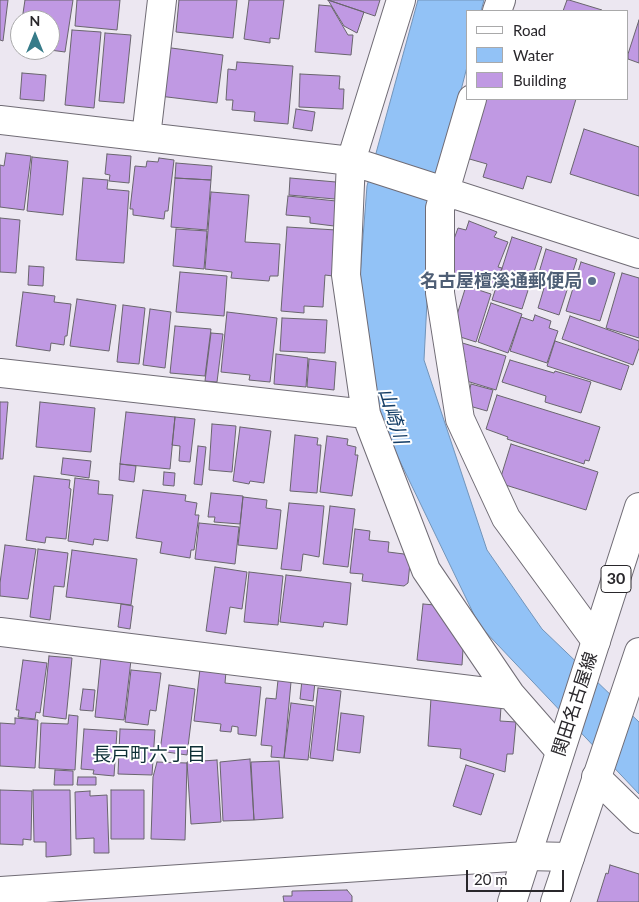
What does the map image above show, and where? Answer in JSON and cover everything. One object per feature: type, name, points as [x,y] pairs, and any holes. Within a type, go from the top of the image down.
[{"type":"street","points":[[146,137],[162,0]]},
{"type":"street","points":[[401,0],[359,163],[346,275],[366,414],[426,570],[511,694],[560,751]]},
{"type":"street","points":[[472,100],[442,190],[440,208],[440,293],[460,419],[506,518],[594,646]]},
{"type":"street","points":[[0,120],[359,163],[639,254]]},
{"type":"street","points":[[0,373],[366,414]]},
{"type":"street","name":"関田名古屋線","points":[[512,902],[639,507]]},
{"type":"street","points":[[0,632],[511,694]]},
{"type":"street","points":[[555,902],[596,777],[634,685],[639,652]]},
{"type":"street","points":[[596,777],[639,819]]},
{"type":"street","points":[[0,891],[526,856],[570,857]]},
{"type":"water","name":"山崎川","points":[[418,0],[484,0],[481,10],[466,10],[466,71],[432,203],[424,360],[487,550],[542,629],[639,722],[639,794],[479,625],[381,422],[359,289],[367,186]]},
{"type":"building","points":[[0,0],[8,0],[3,41],[0,40]]},
{"type":"building","points":[[25,0],[73,0],[65,52],[60,51],[60,10],[24,10]]},
{"type":"building","points":[[77,0],[120,0],[117,30],[75,26]]},
{"type":"building","points":[[179,0],[237,0],[233,38],[176,32]]},
{"type":"building","points":[[249,0],[284,0],[279,39],[270,38],[270,43],[244,39]]},
{"type":"building","points":[[328,0],[364,12],[357,33],[344,26]]},
{"type":"building","points":[[328,0],[380,0],[375,16]]},
{"type":"building","points":[[567,0],[569,0],[602,10],[563,10]]},
{"type":"building","points":[[319,5],[331,6],[348,35],[353,35],[351,55],[315,52]]},
{"type":"building","points":[[639,20],[639,63],[629,59],[629,51]]},
{"type":"building","points":[[72,30],[101,32],[94,108],[65,105]]},
{"type":"building","points":[[105,33],[131,35],[124,103],[99,101]]},
{"type":"building","points":[[164,47],[223,55],[217,103],[159,96]]},
{"type":"building","points":[[237,62],[293,66],[288,124],[254,121],[255,112],[232,110],[233,100],[226,100],[228,69],[236,70]]},
{"type":"building","points":[[22,73],[46,75],[44,101],[20,99]]},
{"type":"building","points":[[300,74],[340,76],[339,89],[344,89],[343,109],[299,107]]},
{"type":"building","points":[[484,100],[576,100],[551,183],[527,176],[523,189],[483,177],[487,164],[466,158]]},
{"type":"building","points":[[296,109],[315,112],[312,131],[293,128]]},
{"type":"building","points":[[584,129],[639,147],[639,196],[570,174]]},
{"type":"building","points":[[6,153],[31,156],[24,210],[0,207],[0,165],[4,166]]},
{"type":"building","points":[[107,154],[131,156],[129,183],[109,181],[110,175],[105,174]]},
{"type":"building","points":[[32,157],[68,161],[63,215],[27,211]]},
{"type":"building","points":[[159,158],[174,160],[168,211],[165,211],[164,219],[133,215],[133,209],[130,209],[135,166],[146,167],[147,161],[158,162]]},
{"type":"building","points":[[176,163],[212,166],[211,180],[175,178]]},
{"type":"building","points":[[83,178],[108,180],[107,189],[129,191],[124,263],[76,260]]},
{"type":"building","points":[[175,178],[211,180],[207,230],[171,227]]},
{"type":"building","points":[[290,178],[336,182],[335,199],[289,195]]},
{"type":"building","points":[[211,192],[249,195],[245,242],[280,244],[278,276],[270,276],[269,281],[231,278],[232,272],[205,269]]},
{"type":"building","points":[[288,196],[336,201],[334,226],[310,223],[310,217],[286,215]]},
{"type":"building","points":[[0,218],[20,220],[16,273],[0,272]]},
{"type":"building","points":[[469,221],[497,232],[494,237],[508,242],[498,267],[502,268],[493,290],[450,274],[446,261],[458,228],[466,230]]},
{"type":"building","points":[[287,227],[336,230],[333,276],[325,275],[323,307],[304,306],[304,313],[281,311]]},
{"type":"building","points":[[176,229],[207,231],[204,269],[173,266]]},
{"type":"building","points":[[512,237],[542,247],[522,309],[492,300]]},
{"type":"building","points":[[546,249],[577,259],[559,315],[538,308],[544,288],[535,286]]},
{"type":"building","points":[[581,262],[615,273],[600,321],[566,311]]},
{"type":"building","points":[[29,266],[44,267],[43,286],[28,285]]},
{"type":"building","points":[[180,272],[227,276],[224,316],[176,312]]},
{"type":"building","points":[[622,273],[639,278],[639,338],[606,328]]},
{"type":"building","points":[[466,286],[491,294],[476,342],[451,334]]},
{"type":"building","points":[[23,292],[55,296],[54,302],[71,304],[64,345],[51,343],[50,351],[16,346]]},
{"type":"building","points":[[77,299],[116,305],[109,351],[70,346]]},
{"type":"building","points":[[491,303],[522,314],[508,353],[478,342]]},
{"type":"building","points":[[123,305],[145,308],[139,364],[117,362]]},
{"type":"building","points":[[150,309],[171,312],[165,368],[143,365]]},
{"type":"building","points":[[227,312],[277,318],[270,382],[249,380],[250,375],[221,372]]},
{"type":"building","points":[[535,315],[551,321],[549,328],[558,331],[547,363],[510,351],[521,317],[533,321]]},
{"type":"building","points":[[570,316],[639,341],[639,348],[633,365],[562,339]]},
{"type":"building","points":[[282,318],[327,320],[325,353],[280,351]]},
{"type":"building","points":[[175,326],[211,329],[205,376],[170,373]]},
{"type":"building","points":[[211,333],[223,334],[217,382],[205,381]]},
{"type":"building","points":[[555,341],[629,366],[621,390],[547,366]]},
{"type":"building","points":[[459,342],[506,356],[496,390],[460,379],[466,361],[454,358]]},
{"type":"building","points":[[276,354],[308,358],[306,387],[274,384]]},
{"type":"building","points":[[309,359],[336,362],[334,390],[307,387]]},
{"type":"building","points":[[510,360],[591,382],[581,413],[545,402],[546,396],[502,382]]},
{"type":"building","points":[[471,384],[493,390],[487,411],[466,405]]},
{"type":"building","points":[[497,395],[600,427],[589,461],[585,460],[584,464],[507,439],[508,437],[486,429]]},
{"type":"building","points":[[0,402],[8,402],[3,459],[0,459]]},
{"type":"building","points":[[40,402],[95,408],[91,452],[36,447]]},
{"type":"building","points":[[126,412],[175,417],[170,469],[120,464]]},
{"type":"building","points":[[175,417],[195,419],[190,462],[179,461],[180,446],[172,445]]},
{"type":"building","points":[[212,424],[236,426],[232,472],[209,470]]},
{"type":"building","points":[[240,427],[271,431],[264,483],[250,481],[249,484],[233,481]]},
{"type":"building","points":[[295,435],[318,438],[317,445],[321,445],[317,493],[290,491]]},
{"type":"building","points":[[327,436],[348,439],[347,445],[356,447],[355,455],[358,455],[352,496],[320,492]]},
{"type":"building","points":[[511,444],[598,472],[586,510],[499,483]]},
{"type":"building","points":[[198,446],[206,447],[202,485],[194,484]]},
{"type":"building","points":[[63,458],[91,461],[89,478],[61,474]]},
{"type":"building","points":[[120,464],[136,466],[134,482],[119,480]]},
{"type":"building","points":[[164,472],[175,473],[174,486],[163,485]]},
{"type":"building","points":[[34,476],[70,480],[69,488],[71,489],[66,539],[46,537],[45,543],[26,540]]},
{"type":"building","points":[[75,478],[99,481],[98,494],[113,495],[108,541],[94,539],[93,545],[68,541]]},
{"type":"building","points":[[143,490],[186,495],[185,501],[197,503],[195,515],[199,515],[194,550],[191,550],[190,558],[160,553],[162,542],[136,538]]},
{"type":"building","points":[[211,493],[243,496],[240,524],[214,522],[215,517],[208,517]]},
{"type":"building","points":[[243,497],[267,500],[266,508],[281,510],[277,549],[238,545]]},
{"type":"building","points":[[289,503],[324,506],[319,557],[303,554],[301,571],[281,569]]},
{"type":"building","points":[[330,506],[355,509],[348,567],[323,564]]},
{"type":"building","points":[[199,523],[239,527],[235,564],[195,559]]},
{"type":"building","points":[[355,529],[370,531],[369,540],[389,542],[388,552],[404,554],[410,563],[408,583],[404,586],[362,581],[363,574],[350,573]]},
{"type":"building","points":[[5,545],[36,549],[28,599],[0,596]]},
{"type":"building","points":[[38,549],[68,553],[64,587],[54,586],[50,620],[30,617]]},
{"type":"building","points":[[72,550],[137,559],[131,605],[66,597]]},
{"type":"building","points":[[215,567],[247,572],[242,609],[230,607],[226,634],[206,631]]},
{"type":"building","points":[[249,572],[283,576],[278,625],[244,622]]},
{"type":"building","points":[[286,575],[351,583],[347,625],[324,622],[323,627],[280,622]]},
{"type":"building","points":[[121,604],[133,606],[130,629],[118,627]]},
{"type":"building","points":[[423,604],[435,605],[463,649],[462,665],[417,660]]},
{"type":"building","points":[[49,656],[72,658],[66,719],[43,716]]},
{"type":"building","points":[[101,657],[131,660],[124,720],[95,717]]},
{"type":"building","points":[[23,660],[47,663],[40,713],[36,712],[35,719],[18,717],[19,710],[16,710]]},
{"type":"building","points":[[200,669],[226,672],[225,683],[261,687],[256,736],[238,734],[238,727],[232,726],[231,732],[220,731],[221,724],[194,721]]},
{"type":"building","points":[[131,670],[161,673],[156,711],[150,710],[148,725],[125,722]]},
{"type":"building","points":[[278,680],[291,682],[284,758],[271,757],[272,746],[261,745],[266,698],[276,699]]},
{"type":"building","points":[[302,680],[315,682],[313,701],[300,699]]},
{"type":"building","points":[[169,685],[195,689],[187,755],[160,751]]},
{"type":"building","points":[[318,688],[341,691],[333,761],[310,758]]},
{"type":"building","points":[[83,689],[95,690],[93,711],[80,710]]},
{"type":"building","points":[[431,698],[477,698],[476,705],[501,707],[500,721],[516,722],[513,754],[507,754],[505,772],[460,758],[461,749],[428,746]]},
{"type":"building","points":[[291,703],[314,706],[308,760],[284,758]]},
{"type":"building","points":[[341,713],[364,716],[360,753],[337,750]]},
{"type":"building","points":[[69,715],[78,716],[75,770],[39,768],[41,723],[68,724]]},
{"type":"building","points":[[15,718],[38,720],[35,768],[0,766],[0,723],[15,724]]},
{"type":"building","points":[[84,729],[117,731],[114,776],[93,774],[94,770],[81,769]]},
{"type":"building","points":[[120,729],[155,730],[152,775],[118,774]]},
{"type":"building","points":[[250,759],[254,820],[223,821],[220,762]]},
{"type":"building","points":[[217,760],[221,822],[191,824],[187,762]]},
{"type":"building","points":[[279,761],[283,818],[254,820],[251,762]]},
{"type":"building","points":[[157,762],[187,763],[185,840],[151,839],[153,777]]},
{"type":"building","points":[[466,765],[494,774],[481,815],[453,806]]},
{"type":"building","points":[[55,770],[73,771],[73,785],[54,785]]},
{"type":"building","points":[[78,777],[96,777],[96,785],[77,785]]},
{"type":"building","points":[[0,790],[32,791],[31,840],[23,839],[23,845],[0,844]]},
{"type":"building","points":[[33,790],[70,790],[71,855],[46,857],[46,842],[34,842]]},
{"type":"building","points":[[111,790],[144,790],[144,839],[111,839]]},
{"type":"building","points":[[90,791],[90,796],[107,795],[109,853],[94,853],[94,838],[76,839],[75,792]]},
{"type":"building","points":[[610,865],[639,874],[639,902],[597,902]]},
{"type":"building","points":[[347,890],[352,896],[352,902],[284,902],[283,896],[292,896],[292,891]]},
{"type":"place","name":"名古屋檀溪通郵便局","points":[[592,281]]},
{"type":"district","name":"長戸町六丁目","points":[[149,755]]}]
